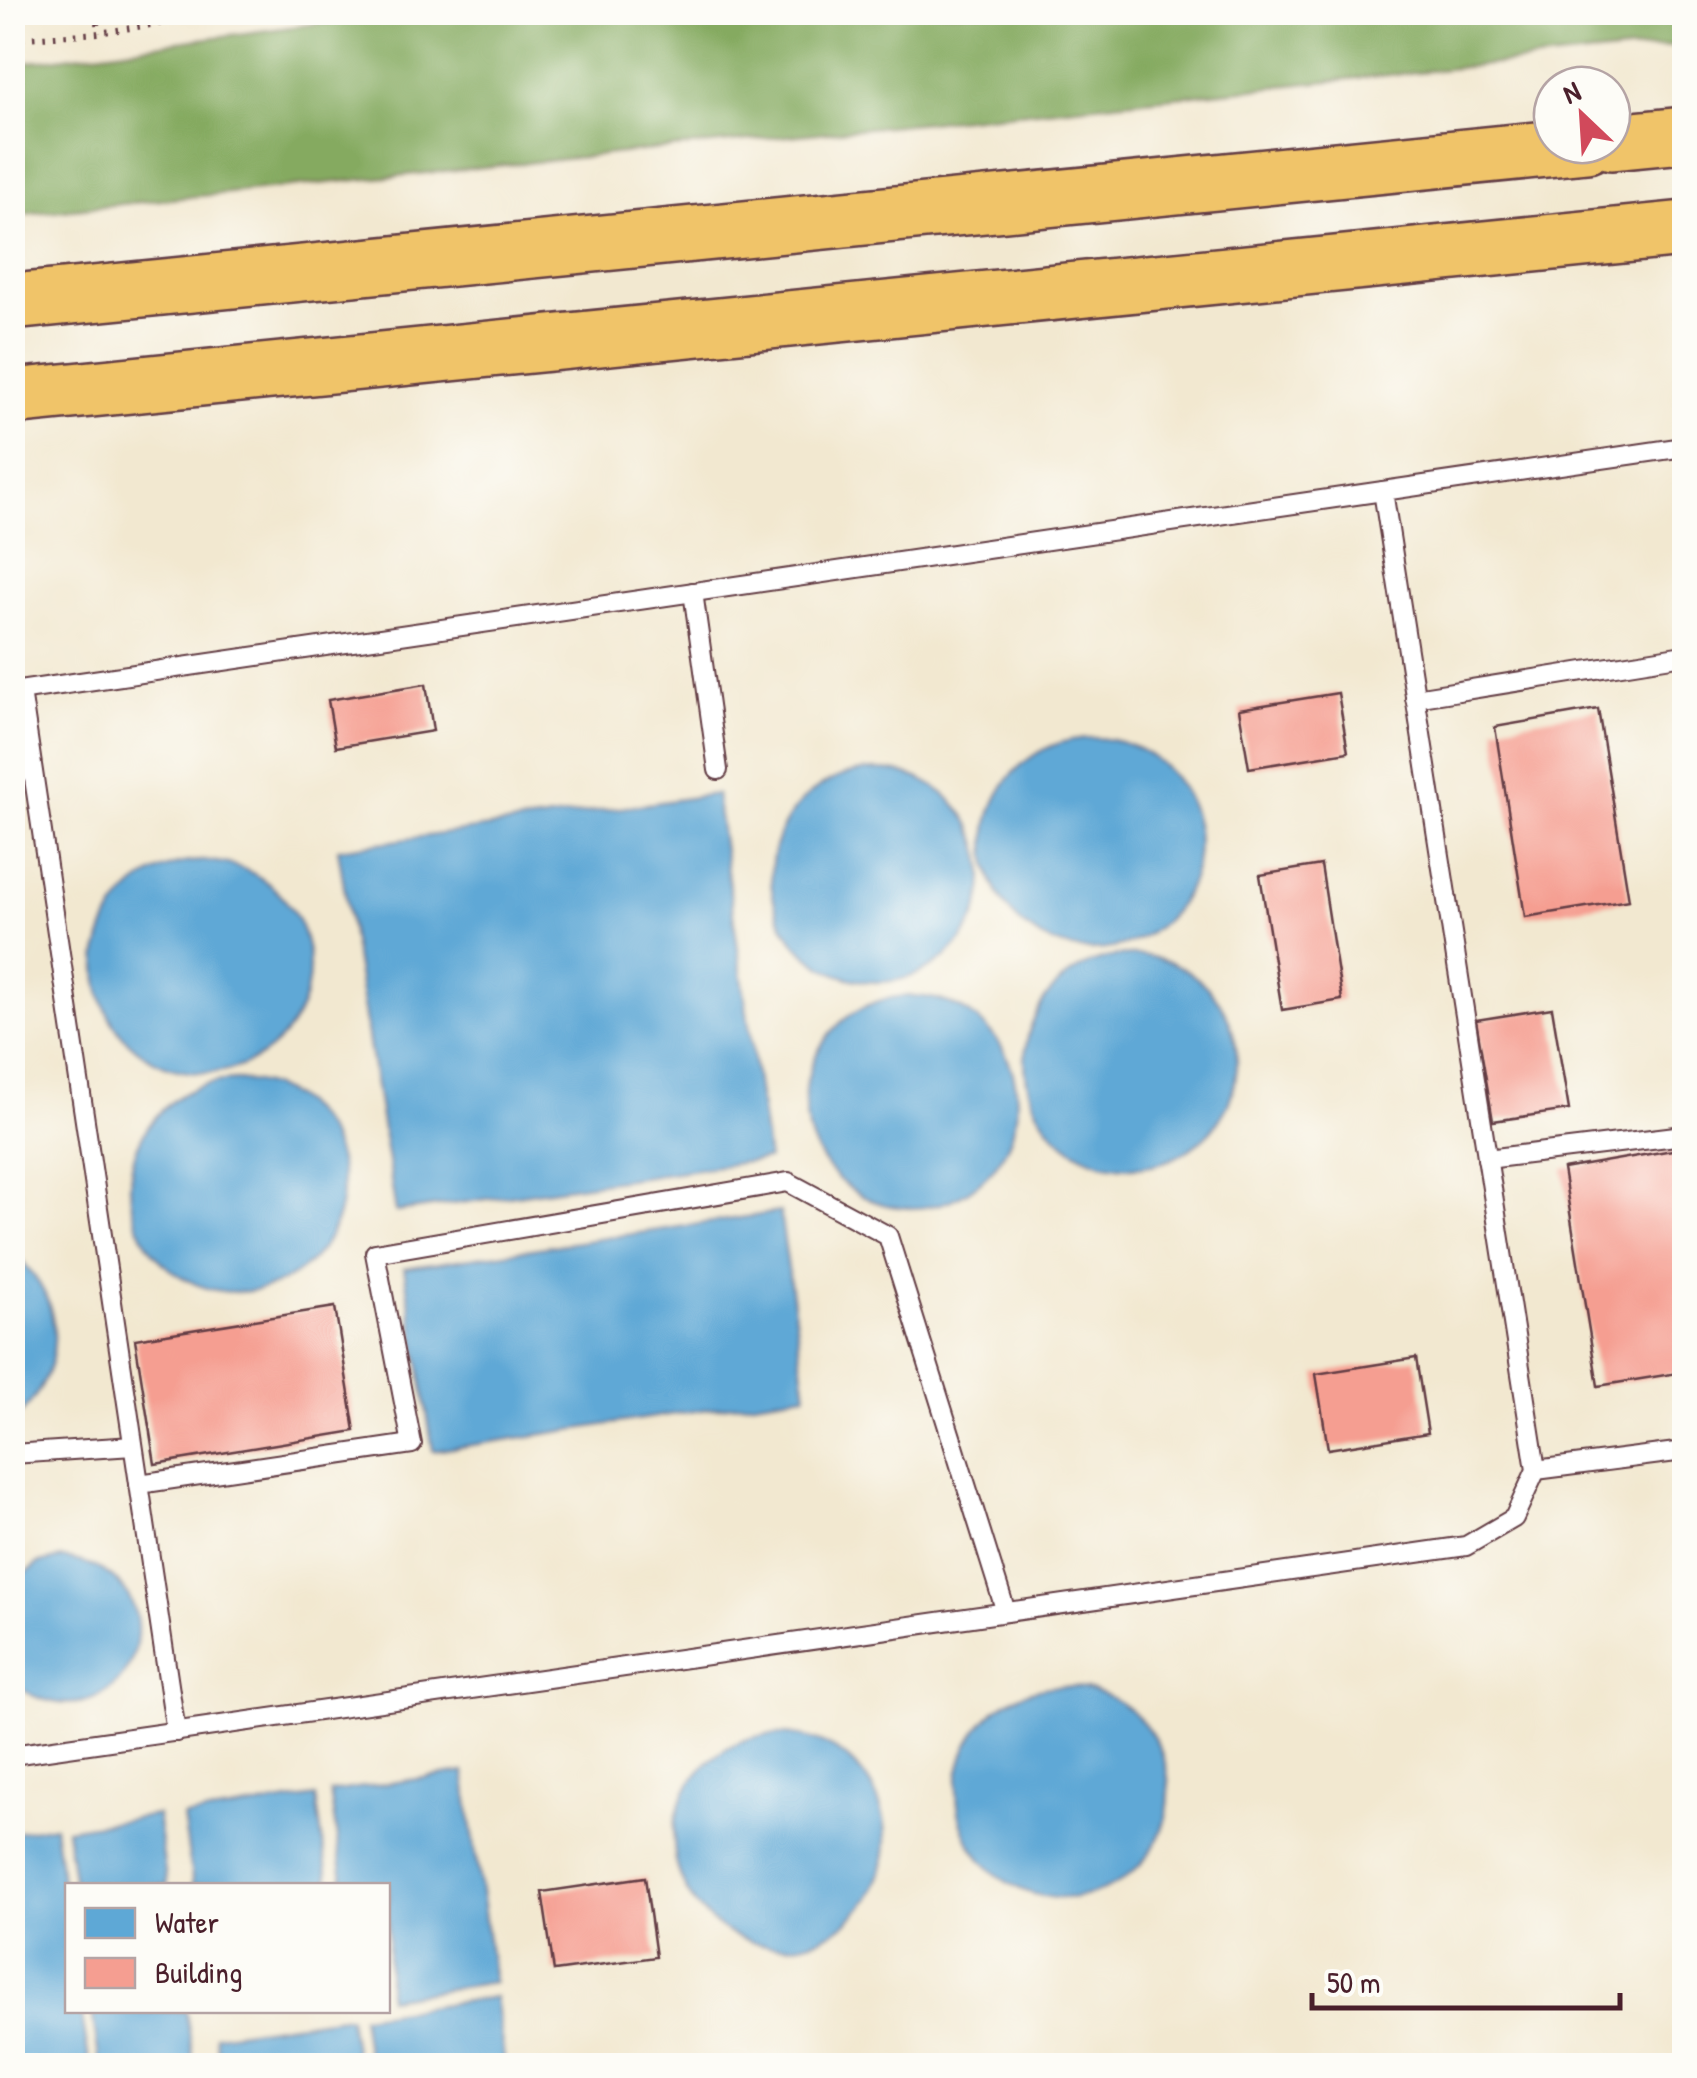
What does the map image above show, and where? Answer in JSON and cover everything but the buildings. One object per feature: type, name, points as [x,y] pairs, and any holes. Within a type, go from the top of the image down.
[{"type":"highway","points":[[1632,140],[1684,135]]},
{"type":"highway","points":[[12,302],[1532,150]]},
{"type":"highway","points":[[12,397],[1684,230]]},
{"type":"lane","points":[[176,1732],[17,691],[1684,447]]},
{"type":"lane","points":[[12,1756],[1466,1546],[1514,1518],[1536,1470],[1382,491]]},
{"type":"lane","points":[[694,592],[718,770]]},
{"type":"lane","points":[[1415,698],[1684,655]]},
{"type":"lane","points":[[1488,1160],[1684,1135]]},
{"type":"lane","points":[[139,1484],[412,1444],[375,1253],[788,1182],[888,1236],[1006,1612]]},
{"type":"lane","points":[[12,1454],[134,1446]]},
{"type":"lane","points":[[1536,1470],[1684,1451]]},
{"type":"path","points":[[96,12],[98,33]]},
{"type":"path","points":[[12,39],[98,33],[236,12]]},
{"type":"green space","points":[[404,12],[1684,12],[1684,45],[13,215],[13,64]]},
{"type":"water","points":[[1092,738],[1133,746],[1167,769],[1190,803],[1198,844],[1190,885],[1167,919],[1133,942],[1092,950],[1051,942],[1017,919],[994,885],[986,844],[994,803],[1017,769],[1051,746]]},
{"type":"water","points":[[877,770],[918,778],[952,801],[975,835],[983,876],[975,917],[952,951],[918,974],[877,982],[836,974],[802,951],[779,917],[771,876],[779,835],[802,801],[836,778]]},
{"type":"water","points":[[716,794],[768,1159],[396,1212],[338,849]]},
{"type":"water","points":[[203,861],[244,869],[278,892],[301,926],[309,967],[301,1008],[278,1042],[244,1065],[203,1073],[162,1065],[128,1042],[105,1008],[97,967],[105,926],[128,892],[162,869]]},
{"type":"water","points":[[1131,955],[1172,963],[1206,986],[1229,1020],[1237,1061],[1229,1102],[1206,1136],[1172,1159],[1131,1167],[1090,1159],[1056,1136],[1033,1102],[1025,1061],[1033,1020],[1056,986],[1090,963]]},
{"type":"water","points":[[911,996],[952,1004],[986,1027],[1009,1061],[1017,1102],[1009,1143],[986,1177],[952,1200],[911,1208],[870,1200],[836,1177],[813,1143],[805,1102],[813,1061],[836,1027],[870,1004]]},
{"type":"water","points":[[236,1080],[277,1088],[311,1111],[334,1145],[342,1186],[334,1227],[311,1261],[277,1284],[236,1292],[195,1284],[161,1261],[138,1227],[130,1186],[138,1145],[161,1111],[195,1088]]},
{"type":"water","points":[[780,1212],[806,1394],[433,1451],[404,1268]]},
{"type":"water","points":[[13,1252],[44,1293],[54,1337],[44,1381],[13,1421]]},
{"type":"water","points":[[62,1558],[100,1569],[124,1589],[135,1614],[136,1642],[127,1668],[110,1689],[84,1702],[42,1699],[12,1680],[13,1582],[39,1563]]},
{"type":"water","points":[[1063,1686],[1104,1694],[1138,1717],[1161,1751],[1169,1792],[1161,1833],[1138,1867],[1104,1890],[1063,1898],[1022,1890],[988,1867],[965,1833],[957,1792],[965,1751],[988,1717],[1022,1694]]},
{"type":"water","points":[[780,1734],[821,1742],[855,1765],[878,1799],[886,1840],[878,1881],[855,1915],[821,1938],[780,1946],[739,1938],[705,1915],[682,1881],[674,1840],[682,1799],[705,1765],[739,1742]]},
{"type":"water","points":[[464,1772],[494,1982],[390,1998],[390,1883],[344,1883],[330,1792]]},
{"type":"water","points":[[316,1797],[329,1883],[193,1883],[183,1817]]},
{"type":"water","points":[[157,1815],[167,1883],[74,1883],[66,1829]]},
{"type":"water","points":[[54,1826],[65,1903],[65,2013],[81,2013],[90,2065],[13,2065],[13,1833]]},
{"type":"water","points":[[495,1997],[505,2065],[368,2065],[361,2016]]},
{"type":"water","points":[[92,2013],[186,2013],[194,2065],[100,2065]]},
{"type":"water","points":[[349,2016],[356,2065],[220,2065],[215,2035]]}]
